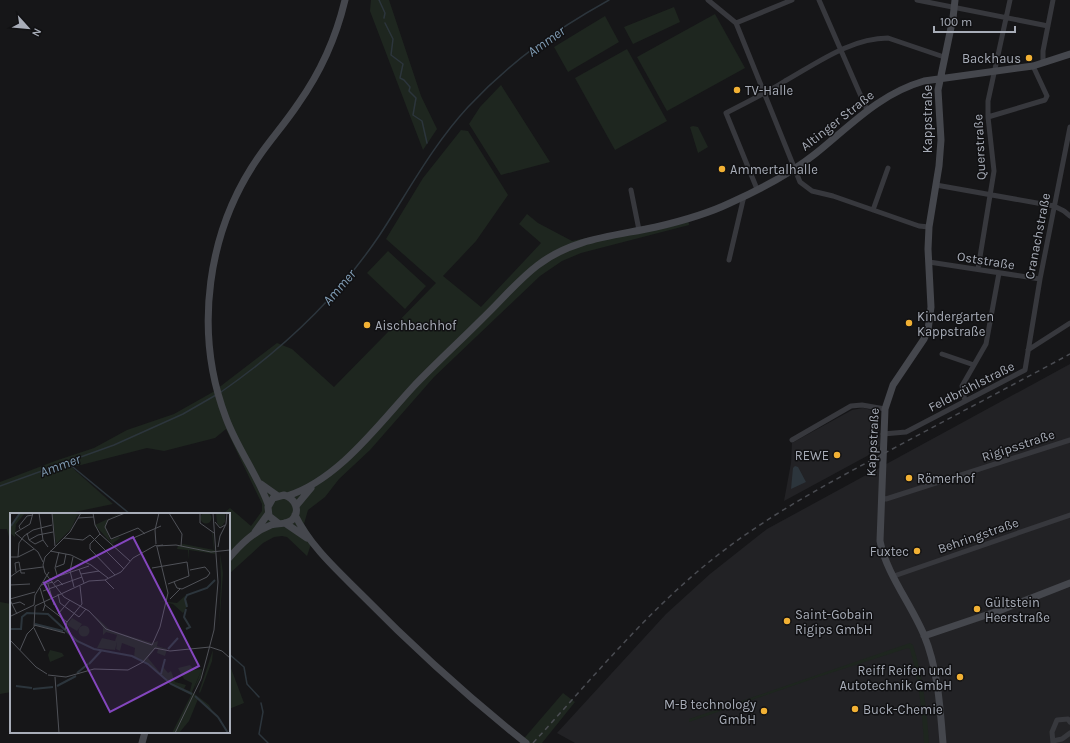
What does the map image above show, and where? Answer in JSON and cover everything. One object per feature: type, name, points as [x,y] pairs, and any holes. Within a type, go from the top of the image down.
[{"type":"street","points":[[345,0],[334,38],[318,73],[300,102],[248,173],[236,196],[221,234],[213,267],[208,316],[210,345],[216,385],[222,406],[238,445],[260,482],[268,504],[268,514],[272,520],[282,523],[309,540],[407,639],[477,702],[526,743]]},
{"type":"street","points":[[708,0],[736,23],[800,182],[812,191],[919,226],[929,226]]},
{"type":"street","points":[[736,23],[792,0]]},
{"type":"street","points":[[819,0],[866,110]]},
{"type":"street","points":[[917,0],[955,4],[1007,18],[1048,26]]},
{"type":"street","name":"Querstraße","points":[[978,269],[994,171],[988,117],[988,101],[996,71],[1010,0]]},
{"type":"street","points":[[1043,63],[1043,51],[1053,0]]},
{"type":"street","name":"Kappstraße","points":[[943,743],[935,673],[924,636],[883,554],[880,541],[885,409],[893,385],[918,349],[928,330],[931,307],[929,226],[936,185],[941,140],[938,90],[955,4]]},
{"type":"street","points":[[757,189],[726,113],[764,94],[840,50],[880,38],[888,38],[944,57]]},
{"type":"street","name":"Altinger Straße","points":[[312,486],[346,458],[425,374],[540,264],[556,253],[574,245],[689,218],[720,208],[794,168],[814,154],[866,110],[889,95],[909,85],[939,79],[1033,66],[1070,54]]},
{"type":"street","points":[[988,117],[1045,100],[1046,96],[1033,66]]},
{"type":"street","name":"Cranachstraße","points":[[1028,350],[1040,279],[1070,127]]},
{"type":"street","points":[[873,210],[888,168]]},
{"type":"street","points":[[936,185],[1054,206],[1070,216]]},
{"type":"street","points":[[631,190],[639,230]]},
{"type":"street","points":[[729,260],[744,196]]},
{"type":"street","name":"Oststraße","points":[[929,262],[1040,279]]},
{"type":"street","points":[[966,401],[962,386],[986,344],[999,273]]},
{"type":"street","points":[[1028,350],[1070,323]]},
{"type":"street","name":"Feldbrühlstraße","points":[[883,434],[906,432],[1024,371],[1027,365],[1028,350]]},
{"type":"street","points":[[942,354],[974,366]]},
{"type":"street","points":[[792,440],[851,406],[885,409]]},
{"type":"street","name":"Rigipsstraße","points":[[882,498],[886,499],[1070,440]]},
{"type":"street","points":[[260,482],[278,496]]},
{"type":"street","points":[[268,504],[273,498],[278,496],[287,496],[312,486]]},
{"type":"street","points":[[296,506],[312,486]]},
{"type":"street","points":[[255,533],[292,520],[295,515],[296,506],[294,501],[287,496]]},
{"type":"street","points":[[230,557],[255,533],[268,514]]},
{"type":"street","points":[[295,515],[309,540]]},
{"type":"street","name":"Behringstraße","points":[[894,576],[1070,515]]},
{"type":"street","points":[[924,636],[1000,610],[1070,583]]},
{"type":"street","points":[[1070,722],[1068,719],[1062,718],[1057,720],[1052,732],[1053,742],[1062,739],[1070,733]]},
{"type":"street","points":[[142,743],[146,733]]},
{"type":"shaded area","points":[[371,0],[389,0],[421,96],[437,129],[423,150],[370,11]]},
{"type":"shaded area","points":[[674,7],[680,22],[633,44],[624,27]]},
{"type":"shaded area","points":[[715,14],[745,68],[667,111],[637,57]]},
{"type":"shaded area","points":[[605,16],[619,42],[568,72],[554,47]]},
{"type":"shaded area","points":[[627,49],[667,121],[615,150],[575,78]]},
{"type":"shaded area","points":[[501,85],[550,162],[501,175],[469,124],[480,107]]},
{"type":"shaded area","points":[[690,127],[698,127],[708,147],[698,153]]},
{"type":"shaded area","points":[[461,130],[468,131],[508,195],[476,241],[443,276],[481,307],[541,243],[519,224],[527,214],[538,223],[572,241],[688,217],[689,225],[581,253],[562,261],[540,276],[434,377],[370,450],[339,479],[325,497],[308,510],[304,524],[313,538],[307,556],[287,537],[274,537],[263,543],[230,573],[230,513],[225,512],[230,508],[251,526],[262,511],[262,504],[226,429],[215,438],[164,451],[147,448],[77,466],[69,465],[113,504],[70,513],[10,513],[10,541],[7,529],[0,529],[0,482],[94,448],[127,430],[174,414],[213,392],[277,343],[292,349],[334,387],[436,283],[386,239],[423,178]]},
{"type":"shaded area","points":[[388,251],[426,286],[405,309],[367,273]]},
{"type":"shaded area","points":[[1070,364],[1070,743],[575,743],[557,733],[666,614],[710,574],[767,529]]},
{"type":"shaded area","points":[[863,408],[876,411],[878,414],[880,446],[867,456],[784,501],[791,463],[792,443],[852,410]]},
{"type":"shaded area","points":[[795,466],[798,467],[806,482],[791,489],[793,468]]},
{"type":"shaded area","points":[[0,602],[10,604],[10,692],[0,694]]},
{"type":"shaded area","points":[[910,643],[913,645],[922,681],[929,743],[924,743],[918,684],[910,649],[908,648],[818,677],[689,722],[689,719]]},
{"type":"shaded area","points":[[230,666],[244,703],[230,709]]},
{"type":"shaded area","points":[[563,693],[575,702],[542,743],[520,743]]},
{"type":"waterway","points":[[379,0],[385,13],[384,18]]},
{"type":"waterway","name":"Ammer","points":[[221,392],[287,340],[327,301],[363,259],[443,137],[468,107],[500,76],[534,48],[570,23],[609,0]]},
{"type":"waterway","points":[[385,23],[393,39],[391,55],[403,64],[400,78],[410,87],[409,91],[416,98],[413,115],[422,121],[427,143]]},
{"type":"waterway","name":"Ammer","points":[[0,486],[114,445],[183,414],[216,395]]},
{"type":"waterway","points":[[68,463],[129,513]]},
{"type":"waterway","points":[[230,655],[244,667],[247,684],[259,697]]},
{"type":"waterway","points":[[261,703],[263,712],[259,734],[268,743]]},
{"type":"railway","points":[[533,743],[642,623],[714,558],[758,526],[803,498],[1070,354]]},
{"type":"place","name":"Backhaus","points":[[1029,58]]},
{"type":"place","name":"TV-Halle","points":[[737,90]]},
{"type":"place","name":"Ammertalhalle","points":[[722,169]]},
{"type":"place","name":"Kindergarten Kappstraße","points":[[909,323]]},
{"type":"place","name":"Aischbachhof","points":[[367,325]]},
{"type":"place","name":"REWE","points":[[837,455]]},
{"type":"place","name":"Römerhof","points":[[909,478]]},
{"type":"place","name":"Fuxtec","points":[[917,551]]},
{"type":"place","name":"Gültstein Heerstraße","points":[[977,609]]},
{"type":"place","name":"Saint-Gobain Rigips GmbH","points":[[787,621]]},
{"type":"place","name":"Reiff Reifen und Autotechnik GmbH","points":[[960,677]]},
{"type":"place","name":"Buck-Chemie","points":[[855,709]]},
{"type":"place","name":"M-B technology GmbH","points":[[764,711]]}]
